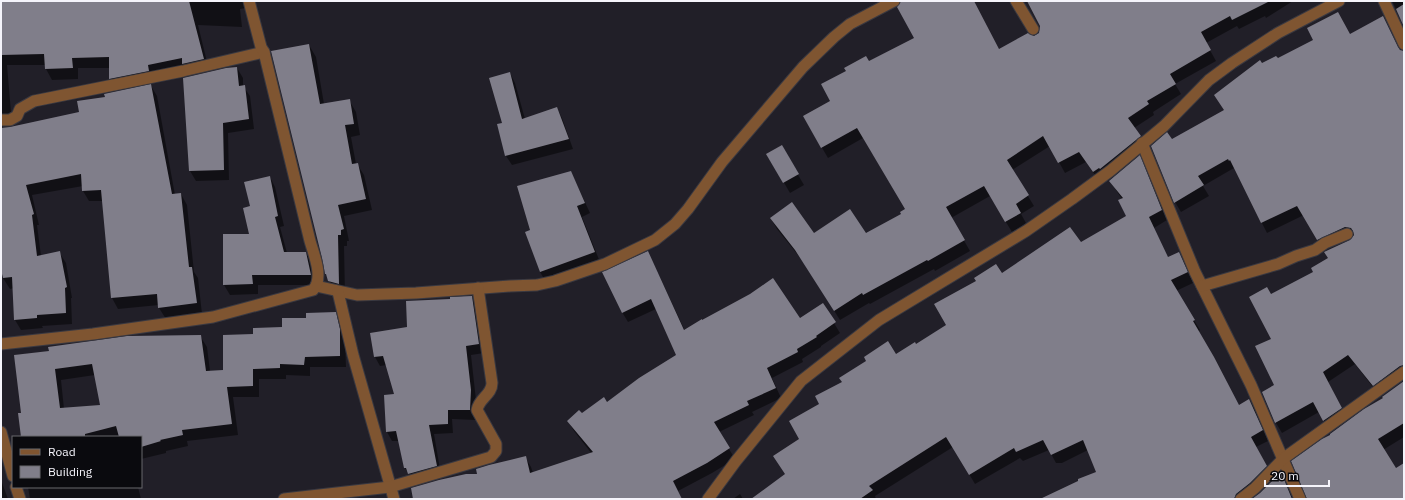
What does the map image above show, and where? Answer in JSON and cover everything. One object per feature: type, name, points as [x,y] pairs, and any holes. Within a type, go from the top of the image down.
[{"type":"street","points":[[1,344],[93,334],[213,317],[313,290],[316,286],[318,279],[317,269],[264,52],[249,1]]},
{"type":"street","points":[[316,286],[357,295],[416,293],[537,285],[555,281],[605,264],[655,240],[675,224],[688,210],[722,162],[803,67],[834,37],[850,24],[894,1]]},
{"type":"street","points":[[1016,1],[1033,29]]},
{"type":"street","points":[[708,499],[736,461],[801,381],[879,320],[1026,231],[1110,171],[1164,126],[1209,80],[1232,63],[1278,34],[1339,1]]},
{"type":"street","points":[[1384,1],[1404,44]]},
{"type":"street","points":[[1,120],[10,120],[17,116],[20,109],[34,101],[183,71],[264,52]]},
{"type":"street","points":[[1142,143],[1194,272],[1251,385],[1284,458],[1300,499]]},
{"type":"street","points":[[1202,286],[1278,264],[1315,250],[1325,243],[1347,234]]},
{"type":"street","points":[[284,499],[390,487],[491,457],[496,451],[496,444],[477,410],[478,403],[491,392],[492,383],[478,288]]},
{"type":"street","points":[[338,292],[353,354],[394,499]]},
{"type":"street","points":[[1241,499],[1255,488],[1284,458],[1404,372]]},
{"type":"street","points":[[1,432],[12,472]]},
{"type":"street","points":[[16,488],[20,499]]},
{"type":"building","points":[[1,1],[189,1],[204,59],[182,64],[182,58],[148,65],[149,71],[109,79],[109,57],[72,58],[73,68],[45,69],[44,54],[1,55]]},
{"type":"building","points":[[901,1],[974,1],[999,49],[1028,33],[1034,36],[1039,33],[1040,26],[1027,1],[1270,1],[1232,20],[1230,16],[1201,32],[1211,50],[1170,74],[1176,84],[1147,101],[1149,104],[1128,118],[1141,136],[1100,169],[1099,168],[1093,172],[1079,152],[1058,163],[1043,136],[1007,160],[1029,195],[1016,204],[1021,213],[1005,222],[984,186],[946,207],[965,240],[863,295],[862,293],[834,311],[795,250],[770,218],[792,202],[814,233],[850,209],[866,233],[901,214],[900,212],[905,209],[857,128],[821,148],[803,116],[830,101],[821,84],[846,71],[844,68],[866,56],[869,61],[914,38],[897,7]]},
{"type":"building","points":[[1404,4],[1404,27],[1396,9]]},
{"type":"building","points":[[1338,12],[1350,34],[1383,16],[1398,47],[1400,50],[1404,51],[1404,365],[1400,366],[1373,386],[1348,355],[1323,372],[1342,408],[1323,421],[1313,402],[1275,423],[1262,392],[1274,385],[1255,346],[1271,339],[1249,297],[1267,287],[1271,294],[1313,272],[1311,268],[1328,258],[1324,252],[1350,240],[1354,235],[1353,231],[1351,228],[1345,227],[1317,240],[1297,206],[1261,223],[1230,160],[1229,161],[1228,159],[1198,176],[1204,185],[1174,203],[1151,146],[1167,132],[1172,139],[1224,110],[1214,95],[1260,60],[1262,63],[1276,56],[1278,58],[1313,40],[1307,28]]},
{"type":"building","points":[[309,44],[320,104],[350,99],[354,124],[345,125],[352,164],[358,163],[366,199],[338,205],[344,229],[341,230],[341,235],[338,235],[339,284],[328,281],[325,274],[271,51]]},
{"type":"building","points":[[237,67],[239,86],[245,85],[249,119],[223,123],[224,170],[189,171],[183,78],[226,68]]},
{"type":"building","points":[[510,72],[522,119],[557,107],[569,139],[505,156],[497,124],[502,123],[489,78]]},
{"type":"building","points":[[151,84],[172,194],[181,193],[189,267],[192,267],[197,303],[158,308],[157,294],[111,298],[101,190],[82,191],[81,174],[26,185],[34,214],[32,215],[37,256],[60,251],[67,287],[65,288],[66,313],[37,315],[37,318],[14,320],[12,277],[3,278],[1,270],[1,128],[79,112],[77,101],[105,97],[104,94]]},
{"type":"building","points":[[782,145],[799,174],[783,183],[766,154]]},
{"type":"building","points":[[1140,155],[1162,210],[1149,217],[1168,257],[1179,252],[1188,272],[1171,280],[1195,320],[1193,321],[1239,405],[1249,399],[1263,430],[1251,437],[1267,466],[1250,483],[1236,494],[1234,499],[1040,499],[1078,481],[1078,479],[1096,472],[1083,440],[1051,455],[1043,440],[1016,452],[1014,448],[969,475],[946,437],[869,486],[873,490],[860,499],[751,499],[785,474],[773,456],[799,439],[789,421],[819,404],[815,396],[842,382],[839,378],[866,361],[864,357],[888,341],[896,354],[915,342],[916,344],[946,325],[934,304],[976,281],[974,278],[996,264],[1002,273],[1070,227],[1081,242],[1126,216],[1118,200],[1123,198],[1109,181]]},
{"type":"building","points":[[571,171],[585,203],[577,206],[595,252],[540,272],[525,232],[530,230],[517,186]]},
{"type":"building","points":[[270,176],[278,216],[275,217],[284,252],[306,252],[311,275],[252,275],[253,284],[223,285],[223,234],[249,234],[243,208],[250,206],[244,182]]},
{"type":"building","points":[[648,251],[684,330],[750,294],[773,278],[800,318],[823,303],[836,322],[816,336],[817,337],[797,349],[798,352],[767,368],[776,388],[747,401],[749,405],[714,422],[730,448],[707,463],[673,481],[682,499],[413,499],[411,488],[466,474],[477,474],[476,469],[489,465],[526,456],[530,473],[593,452],[567,421],[579,410],[582,413],[604,397],[607,402],[639,378],[676,355],[651,299],[622,313],[602,272]]},
{"type":"building","points":[[472,296],[479,344],[466,346],[471,390],[470,410],[448,410],[448,424],[429,425],[437,466],[408,474],[406,468],[404,468],[396,431],[386,432],[384,395],[394,394],[383,356],[374,357],[370,333],[407,327],[406,301],[450,299],[450,297]]},
{"type":"building","points":[[336,312],[340,329],[340,356],[305,357],[304,365],[280,364],[280,368],[253,369],[253,386],[227,387],[232,424],[182,430],[183,435],[160,440],[161,441],[142,447],[142,436],[119,436],[116,426],[85,434],[85,436],[21,436],[18,413],[21,413],[14,355],[49,351],[48,347],[127,336],[201,335],[206,371],[223,370],[223,335],[253,334],[253,328],[282,327],[282,318],[306,318],[306,313]],"holes":[[[92,364],[100,405],[60,408],[55,369]]]},
{"type":"building","points":[[1404,381],[1404,423],[1378,439],[1396,468],[1404,463],[1404,499],[1307,499],[1291,461],[1330,435],[1364,409],[1383,398],[1382,397]]},
{"type":"building","points":[[1281,472],[1292,499],[1252,499],[1260,493]]}]
